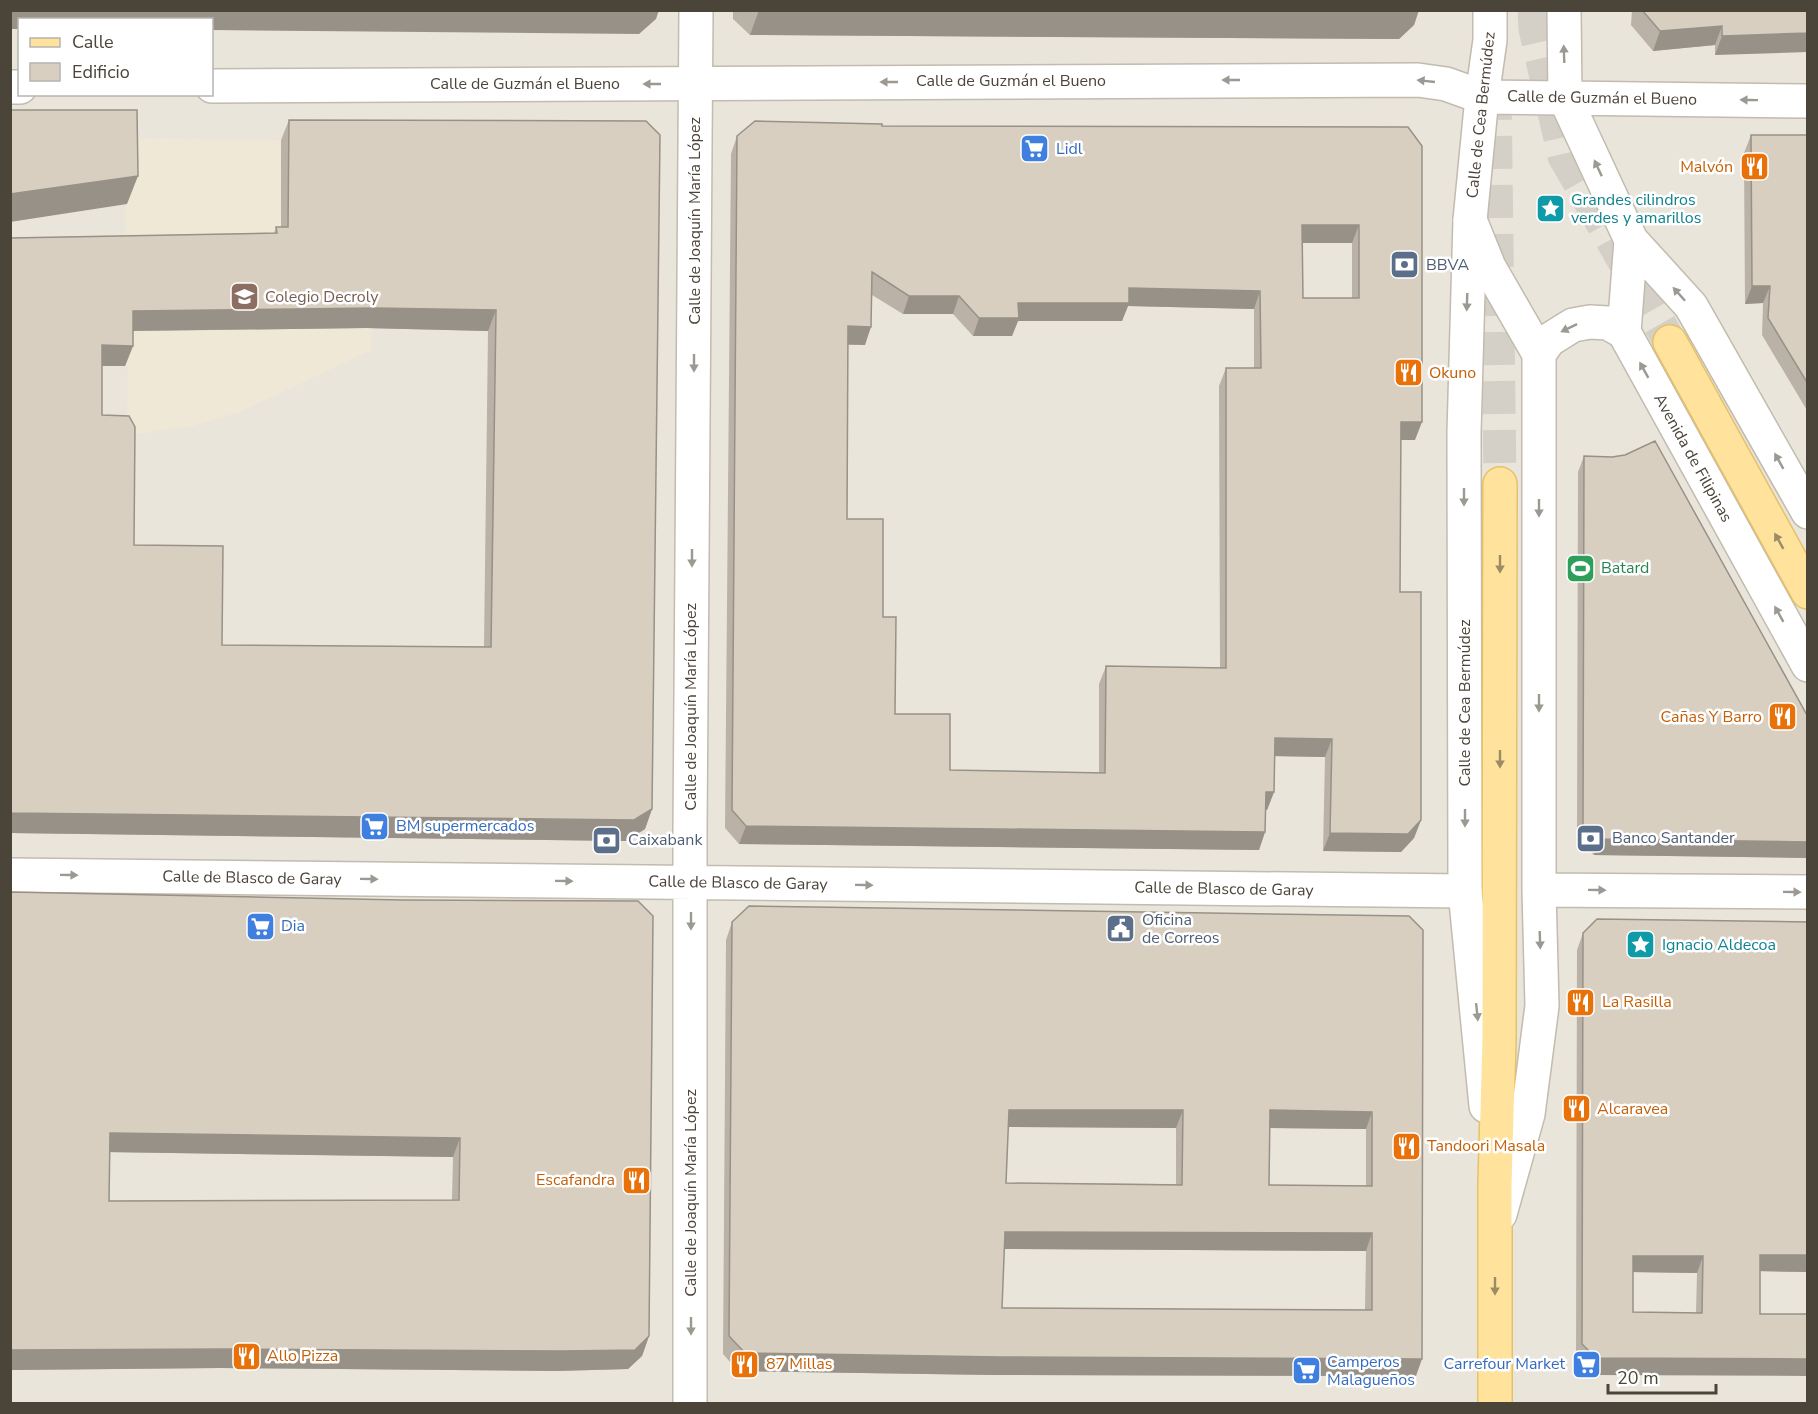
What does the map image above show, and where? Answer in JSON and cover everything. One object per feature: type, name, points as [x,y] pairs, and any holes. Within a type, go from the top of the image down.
[{"type":"main road","points":[[1670,342],[1808,592]]},
{"type":"main road","name":"Calle de Cea Bermúdez","points":[[1495,1404],[1495,1185],[1499,1039],[1500,484]]},
{"type":"street","name":"Calle de Joaquín María López","points":[[690,1404],[696,10]]},
{"type":"street","name":"Calle de Cea Bermúdez","points":[[1490,10],[1490,40],[1470,220],[1464,433],[1465,891],[1495,1185]]},
{"type":"street","points":[[1564,10],[1565,98],[1631,240],[1690,306],[1808,512]]},
{"type":"street","name":"Calle de Guzmán el Bueno","points":[[213,86],[1418,80],[1446,84],[1482,97],[1808,101]]},
{"type":"street","name":"Calle de Cea Bermúdez","points":[[1470,220],[1489,267],[1539,354],[1539,890],[1542,1006],[1528,1114],[1495,1234]]},
{"type":"street","points":[[1539,354],[1549,340],[1573,325],[1590,321],[1608,323],[1624,332],[1631,240]]},
{"type":"street","name":"Avenida de Filipinas","points":[[1624,332],[1808,665]]},
{"type":"street","name":"Calle de Blasco de Garay","points":[[10,875],[1465,891]]},
{"type":"street","points":[[1539,890],[1808,892]]},
{"type":"shaded area","points":[[11,11],[1807,11],[1807,1403],[11,1403]]},
{"type":"shaded area","name":"Colegio Decroly","points":[[126,139],[342,140],[367,328],[372,328],[371,350],[240,412],[192,426],[127,435]]},
{"type":"building","points":[[1642,10],[1808,10],[1808,33],[1722,36],[1722,26],[1660,31]]},
{"type":"building","points":[[10,110],[137,110],[138,176],[10,194]]},
{"type":"building","points":[[289,120],[646,121],[660,135],[652,809],[634,820],[10,813],[10,238],[277,233],[276,227],[288,227]],"holes":[[[374,308],[496,310],[491,647],[222,645],[223,546],[134,545],[135,427],[129,416],[102,415],[102,345],[133,346],[133,311]]]},
{"type":"building","points":[[755,121],[882,124],[882,126],[1408,127],[1422,146],[1422,422],[1401,422],[1400,592],[1421,592],[1421,820],[1408,834],[1330,833],[1332,739],[1275,738],[1274,792],[1266,792],[1265,832],[746,826],[732,810],[737,136]],"holes":[[[1302,225],[1359,225],[1359,298],[1303,298]],[[872,272],[909,296],[959,296],[979,318],[1019,318],[1018,303],[1129,303],[1129,288],[1260,291],[1261,368],[1226,368],[1226,668],[1106,666],[1105,773],[950,770],[950,714],[895,714],[896,617],[883,617],[883,519],[847,519],[848,326],[871,327]]]},
{"type":"building","points":[[1751,135],[1808,135],[1808,384],[1768,318],[1770,286],[1752,286]]},
{"type":"building","points":[[1655,441],[1808,717],[1808,842],[1599,839],[1583,824],[1584,456],[1625,455]]},
{"type":"building","points":[[10,892],[402,900],[638,901],[653,916],[649,1336],[635,1350],[10,1350]],"holes":[[[110,1133],[460,1138],[459,1200],[109,1201]]]},
{"type":"building","points":[[749,906],[1409,916],[1423,930],[1422,1359],[745,1353],[729,1336],[732,922]],"holes":[[[1009,1110],[1183,1110],[1182,1185],[1006,1183]],[[1270,1110],[1372,1112],[1372,1186],[1269,1185]],[[1005,1232],[1372,1233],[1372,1310],[1002,1308]]]},
{"type":"building","points":[[1597,919],[1808,922],[1808,1255],[1760,1255],[1760,1314],[1808,1314],[1808,1359],[1596,1358],[1582,1344],[1583,933]],"holes":[[[1633,1256],[1703,1256],[1702,1313],[1633,1312]]]},
{"type":"tunnel","points":[[1534,10],[1535,29],[1564,156],[1670,342]]},
{"type":"tunnel","points":[[1495,87],[1500,484]]},
{"type":"place","name":"Lidl","points":[[1035,149]]},
{"type":"place","name":"Malvón","points":[[1754,167]]},
{"type":"place","name":"Grandes cilindros verdes y amarillos","points":[[1550,209]]},
{"type":"place","name":"BBVA","points":[[1405,265]]},
{"type":"place","name":"Colegio Decroly","points":[[244,297]]},
{"type":"place","name":"Okuno","points":[[1408,373]]},
{"type":"place","name":"Batard","points":[[1580,568]]},
{"type":"place","name":"Cañas Y Barro","points":[[1783,717]]},
{"type":"place","name":"BM supermercados","points":[[375,826]]},
{"type":"place","name":"Banco Santander","points":[[1591,838]]},
{"type":"place","name":"Caixabank","points":[[607,840]]},
{"type":"place","name":"Dia","points":[[260,926]]},
{"type":"place","name":"Oficina de Correos","points":[[1121,929]]},
{"type":"place","name":"Ignacio Aldecoa","points":[[1641,945]]},
{"type":"place","name":"La Rasilla","points":[[1581,1002]]},
{"type":"place","name":"Alcaravea","points":[[1576,1109]]},
{"type":"place","name":"Tandoori Masala","points":[[1406,1146]]},
{"type":"place","name":"Escafandra","points":[[636,1180]]},
{"type":"place","name":"Allo Pizza","points":[[246,1356]]},
{"type":"place","name":"87 Millas","points":[[745,1364]]},
{"type":"place","name":"Carrefour Market","points":[[1586,1364]]},
{"type":"place","name":"Camperos Malagueños","points":[[1306,1371]]}]
